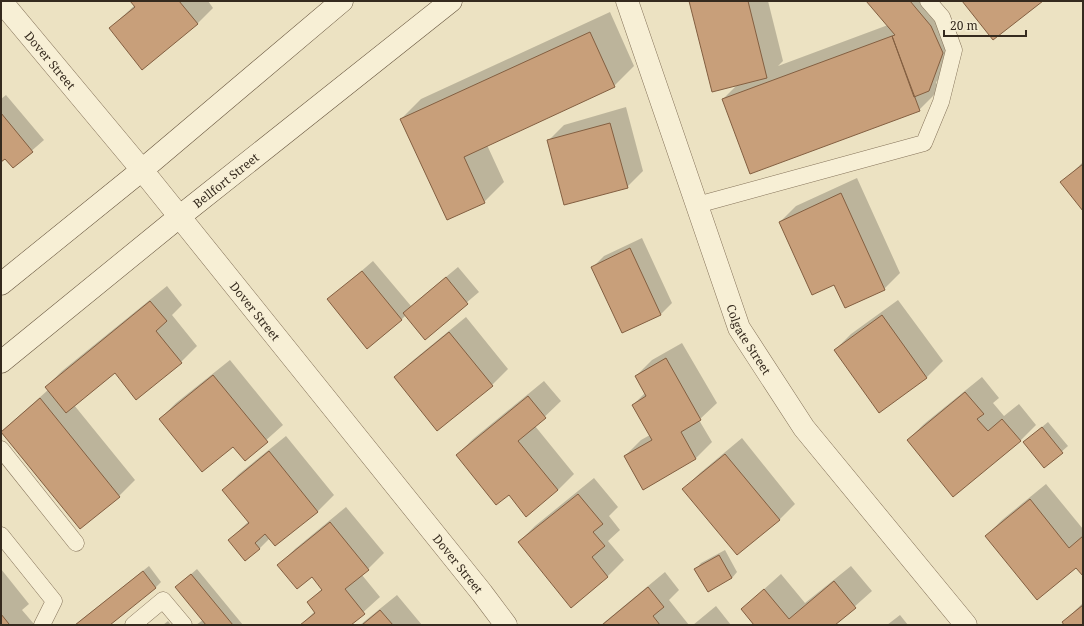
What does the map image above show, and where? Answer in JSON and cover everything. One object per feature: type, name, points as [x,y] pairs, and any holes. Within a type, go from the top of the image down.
[{"type":"street","name":"Dover Street","points":[[1,1],[142,170],[482,593],[506,625]]},
{"type":"street","points":[[1,284],[142,170],[342,1]]},
{"type":"street","name":"Bellfort Street","points":[[1,362],[451,1]]},
{"type":"street","name":"Colgate Street","points":[[627,1],[739,328],[804,428],[966,625]]},
{"type":"lane","points":[[697,205],[924,142],[941,102],[954,50],[942,17],[928,1]]},
{"type":"lane","points":[[1,449],[76,543]]},
{"type":"lane","points":[[1,535],[54,601],[42,625]]},
{"type":"lane","points":[[132,625],[163,600],[184,625]]},
{"type":"building","points":[[130,1],[179,1],[198,24],[142,70],[109,28],[135,7]]},
{"type":"building","points":[[689,1],[748,1],[767,78],[712,92]]},
{"type":"building","points":[[866,1],[910,1],[931,26],[943,53],[929,91],[914,97],[892,36],[895,35]]},
{"type":"building","points":[[962,1],[1043,1],[993,40]]},
{"type":"building","points":[[590,32],[615,87],[464,157],[485,203],[447,220],[400,119]]},
{"type":"building","points":[[892,36],[920,111],[750,174],[722,99]]},
{"type":"building","points":[[1,113],[33,152],[13,168],[5,159],[1,162]]},
{"type":"building","points":[[610,123],[628,188],[564,205],[547,140]]},
{"type":"building","points":[[1083,164],[1083,211],[1060,182]]},
{"type":"building","points":[[841,193],[885,290],[845,308],[834,285],[812,295],[779,222]]},
{"type":"building","points":[[630,248],[661,315],[622,333],[591,267]]},
{"type":"building","points":[[362,271],[402,320],[367,349],[327,299]]},
{"type":"building","points":[[446,277],[468,304],[425,340],[403,313]]},
{"type":"building","points":[[150,301],[167,321],[156,331],[182,363],[136,400],[115,373],[66,413],[45,387]]},
{"type":"building","points":[[882,315],[927,378],[879,413],[834,350]]},
{"type":"building","points":[[449,332],[493,386],[437,431],[394,377]]},
{"type":"building","points":[[666,358],[701,420],[681,432],[696,459],[643,490],[624,456],[652,440],[632,405],[646,396],[635,376]]},
{"type":"building","points":[[213,375],[268,442],[245,461],[233,447],[202,472],[159,419]]},
{"type":"building","points":[[965,392],[984,414],[977,419],[988,431],[1002,419],[1021,441],[953,497],[907,440]]},
{"type":"building","points":[[528,396],[546,418],[518,441],[558,490],[526,517],[509,495],[496,505],[456,455]]},
{"type":"building","points":[[40,398],[120,497],[80,529],[1,432]]},
{"type":"building","points":[[1042,427],[1063,453],[1044,468],[1023,442]]},
{"type":"building","points":[[269,451],[318,512],[275,546],[265,534],[255,543],[260,549],[245,561],[228,540],[249,523],[222,490]]},
{"type":"building","points":[[725,454],[780,520],[737,555],[682,489]]},
{"type":"building","points":[[578,494],[603,524],[593,532],[605,546],[592,557],[608,577],[571,608],[518,542]]},
{"type":"building","points":[[1030,499],[1069,548],[1083,536],[1083,576],[1076,568],[1037,600],[985,536]]},
{"type":"building","points":[[330,522],[369,570],[345,589],[365,614],[351,625],[300,625],[315,613],[307,602],[322,590],[312,577],[297,589],[277,565]]},
{"type":"building","points":[[719,555],[732,578],[708,592],[694,569]]},
{"type":"building","points":[[143,571],[156,588],[110,625],[75,625]]},
{"type":"building","points":[[191,574],[233,625],[206,625],[175,587]]},
{"type":"building","points":[[834,581],[856,608],[835,625],[754,625],[741,609],[764,589],[789,619]]},
{"type":"building","points":[[648,587],[664,607],[653,616],[660,625],[602,625]]},
{"type":"building","points":[[1083,605],[1083,625],[1064,625],[1062,622]]},
{"type":"building","points":[[380,610],[393,625],[362,625]]},
{"type":"building","points":[[1,614],[9,624],[8,625],[1,625]]}]
